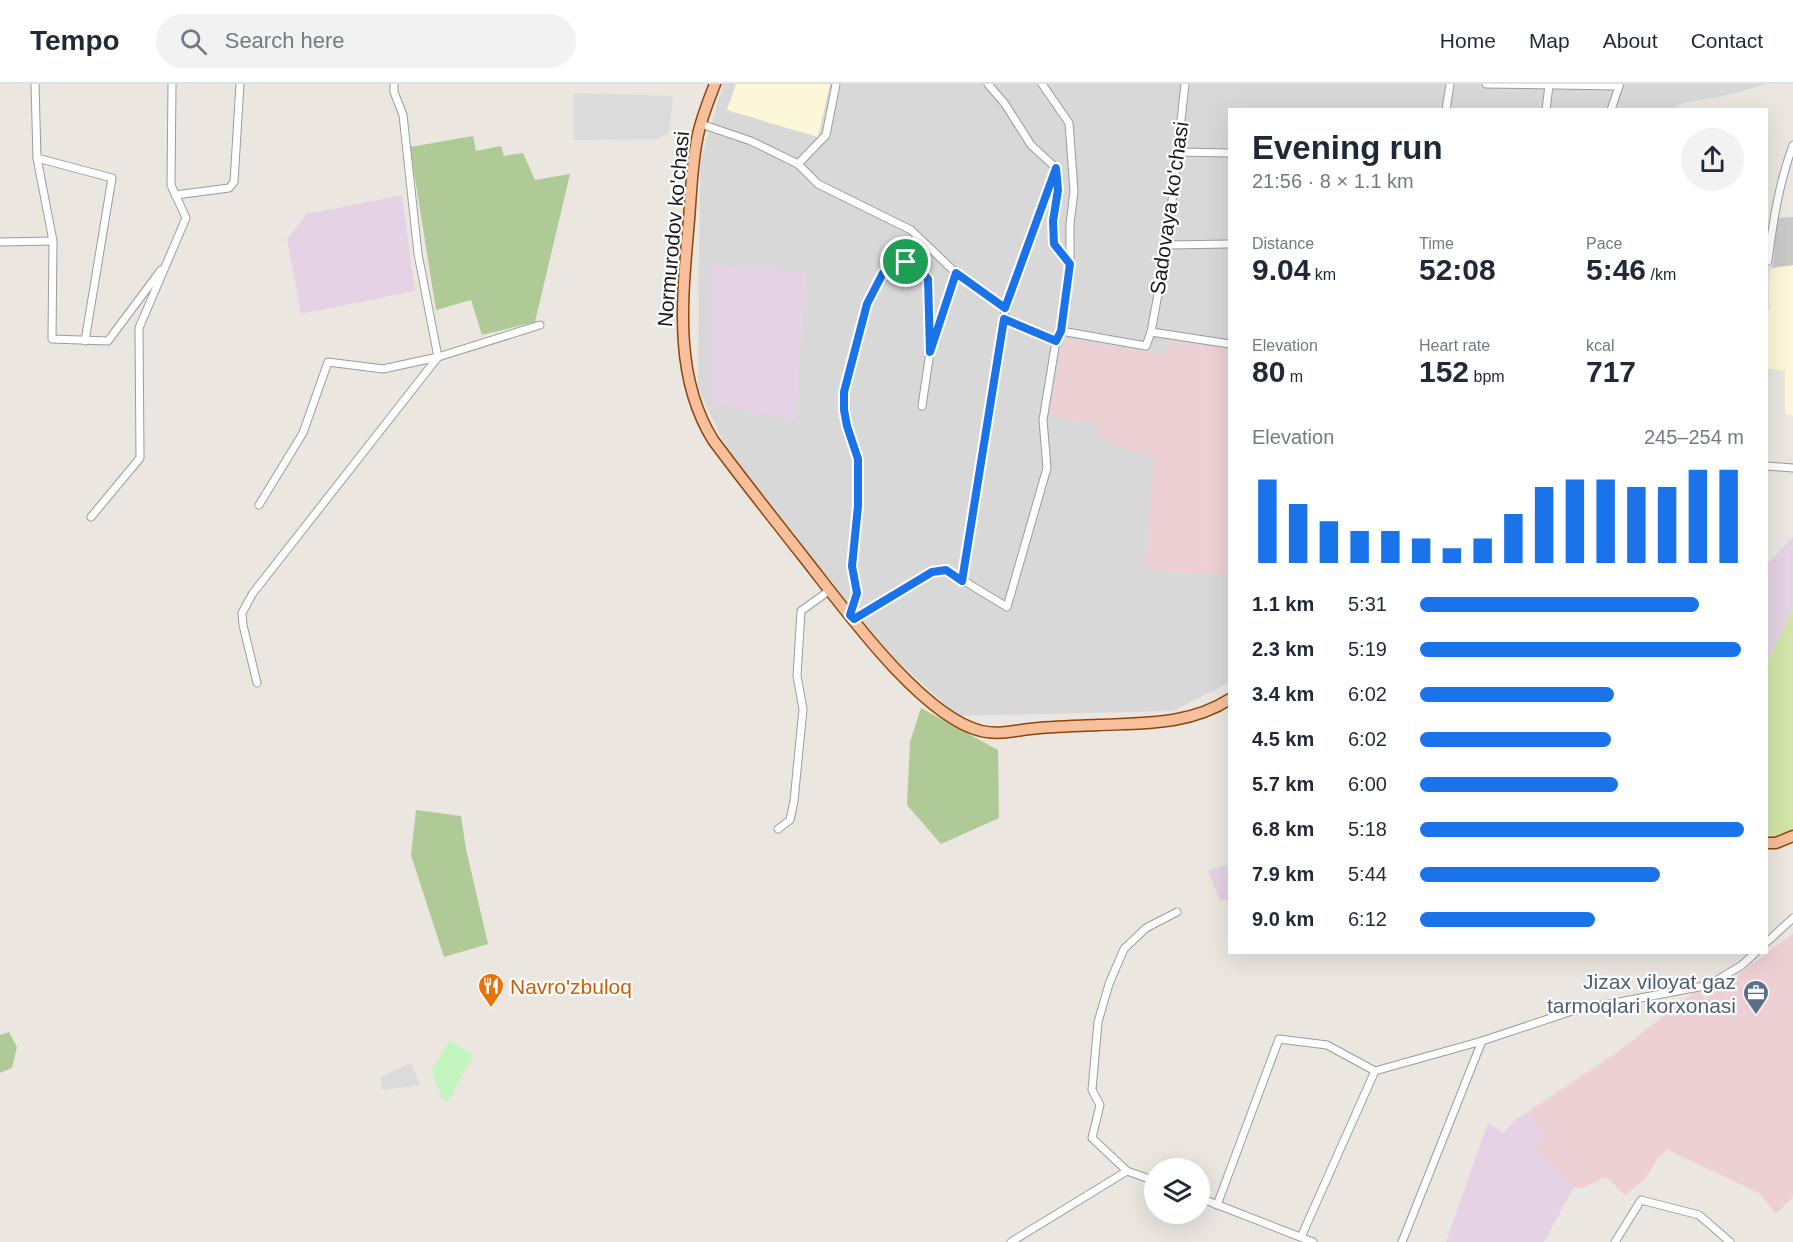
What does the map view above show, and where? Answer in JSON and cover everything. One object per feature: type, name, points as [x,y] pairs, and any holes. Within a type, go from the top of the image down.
[{"type":"main road","name":"Normurodov ko'chasi","points":[[715,84],[696,141],[682,299],[683,342],[690,386],[703,424],[713,440],[852,617],[898,672],[918,691],[957,720],[980,730],[1005,734],[1030,729],[1175,720],[1201,714],[1228,700]]},
{"type":"main road","points":[[1768,843],[1776,843],[1793,836]]},
{"type":"street","points":[[35,84],[38,158],[53,241],[52,339],[108,341],[168,261]]},
{"type":"street","points":[[91,517],[140,458],[139,328],[186,218],[171,185],[172,84]]},
{"type":"street","points":[[175,195],[229,188],[234,182],[240,84]]},
{"type":"street","points":[[257,683],[242,613],[253,593],[438,357],[418,254],[403,115],[394,92],[394,84]]},
{"type":"street","points":[[798,164],[826,135],[836,84]]},
{"type":"street","points":[[988,84],[1005,104],[1031,145],[1056,168],[1058,190],[1053,221],[1054,244],[1070,264]]},
{"type":"street","points":[[852,617],[932,572],[946,570],[1007,607],[1047,468],[1043,420],[1056,341],[1061,331],[1070,264],[1070,224],[1074,191],[1069,123],[1042,84]]},
{"type":"street","name":"Sadovaya ko'chasi","points":[[1151,332],[1167,245],[1185,84]]},
{"type":"street","points":[[1446,108],[1450,84]]},
{"type":"street","points":[[1486,84],[1619,85],[1612,108]]},
{"type":"street","points":[[1546,108],[1549,85]]},
{"type":"street","points":[[701,124],[751,141],[798,164],[818,184],[910,230],[956,273],[1005,308]]},
{"type":"street","points":[[1768,261],[1782,175],[1793,145]]},
{"type":"street","points":[[1178,152],[1228,153]]},
{"type":"street","points":[[38,158],[112,178],[85,341]]},
{"type":"street","points":[[962,581],[1005,308],[1056,168]]},
{"type":"street","points":[[0,242],[53,241]]},
{"type":"street","points":[[1167,245],[1228,244]]},
{"type":"street","points":[[852,617],[857,593],[852,566],[858,506],[858,459],[847,426],[844,392],[867,304],[883,273],[906,262],[916,265],[928,279],[930,352]]},
{"type":"street","points":[[922,406],[930,352],[956,273]]},
{"type":"street","points":[[1004,319],[1056,341]]},
{"type":"street","points":[[259,505],[303,432],[328,362],[383,369],[438,357],[540,325]]},
{"type":"street","points":[[1061,331],[1146,346],[1151,332],[1228,344]]},
{"type":"street","points":[[1768,466],[1793,468]]},
{"type":"street","points":[[778,829],[790,820],[795,801],[802,709],[797,676],[801,611],[830,590]]},
{"type":"street","points":[[1144,1177],[1127,1171],[1092,1138],[1100,1105],[1092,1090],[1098,1022],[1109,984],[1125,949],[1146,928],[1177,912]]},
{"type":"street","points":[[1768,941],[1793,918]]},
{"type":"street","points":[[1217,1205],[1279,1039],[1327,1045],[1375,1071],[1482,1041],[1572,1011],[1709,985],[1742,965],[1754,954]]},
{"type":"street","points":[[1402,1242],[1482,1041]]},
{"type":"street","points":[[1301,1237],[1375,1071]]},
{"type":"street","points":[[1011,1242],[1127,1171]]},
{"type":"street","points":[[1615,1242],[1641,1200],[1699,1215],[1730,1242]]},
{"type":"street","points":[[1210,1202],[1313,1242]]},
{"type":"shaded area","points":[[723,84],[1768,84],[1719,97],[1682,103],[1674,108],[1228,108],[1228,683],[1173,711],[958,716],[895,659],[840,597],[726,447],[698,388],[700,163]]},
{"type":"shaded area","points":[[736,84],[830,84],[818,137],[727,110]]},
{"type":"shaded area","points":[[574,93],[673,96],[669,132],[658,139],[574,140]]},
{"type":"shaded area","points":[[402,195],[415,291],[301,314],[287,239],[307,214]]},
{"type":"shaded area","points":[[1793,217],[1793,265],[1771,268],[1774,261],[1776,218]]},
{"type":"shaded area","points":[[712,264],[806,273],[795,420],[712,404]]},
{"type":"shaded area","points":[[1793,265],[1793,416],[1785,414],[1785,371],[1768,368],[1771,268]]},
{"type":"shaded area","points":[[1064,339],[1166,355],[1167,341],[1228,349],[1228,576],[1145,570],[1154,458],[1124,449],[1096,435],[1098,424],[1049,416]]},
{"type":"shaded area","points":[[1793,537],[1793,607],[1768,662],[1768,563]]},
{"type":"shaded area","points":[[1228,864],[1228,899],[1220,901],[1208,871]]},
{"type":"shaded area","points":[[1793,934],[1793,1197],[1776,1214],[1759,1193],[1668,1150],[1658,1157],[1645,1179],[1625,1195],[1606,1177],[1582,1188],[1574,1187],[1535,1146],[1544,1135],[1528,1112],[1615,1054],[1698,989],[1705,999]]},
{"type":"shaded area","points":[[411,1063],[420,1085],[382,1090],[381,1077]]},
{"type":"shaded area","points":[[1528,1112],[1544,1135],[1536,1146],[1574,1187],[1544,1242],[1446,1242],[1488,1123],[1503,1133],[1516,1119]]},
{"type":"green space","points":[[473,136],[476,151],[501,146],[504,156],[523,153],[535,180],[570,174],[535,322],[482,335],[471,300],[436,310],[410,147]]},
{"type":"green space","points":[[1793,607],[1793,832],[1768,839],[1768,662]]},
{"type":"green space","points":[[921,708],[998,750],[999,818],[941,844],[907,805],[910,742]]},
{"type":"green space","points":[[416,810],[461,816],[466,849],[488,944],[444,957],[411,855]]},
{"type":"green space","points":[[9,1032],[17,1047],[12,1068],[0,1073],[0,1035]]},
{"type":"green space","points":[[450,1040],[473,1055],[448,1103],[441,1097],[432,1070]]},
{"type":"place","name":"Navro'zbuloq","points":[[491,1009]]},
{"type":"place","name":"Jizax viloyat gaz tarmoqlari korxonasi","points":[[1756,1016]]},
{"type":"route","points":[[1056,168],[1058,190],[1053,221],[1054,244],[1070,264],[1061,331],[1056,341],[1004,319],[962,581],[946,570],[932,572],[854,619],[850,615],[857,593],[852,566],[858,506],[858,459],[847,426],[844,392],[867,304],[883,273],[906,262],[916,265],[928,279],[930,352],[956,273],[1005,308],[1056,168]]}]
